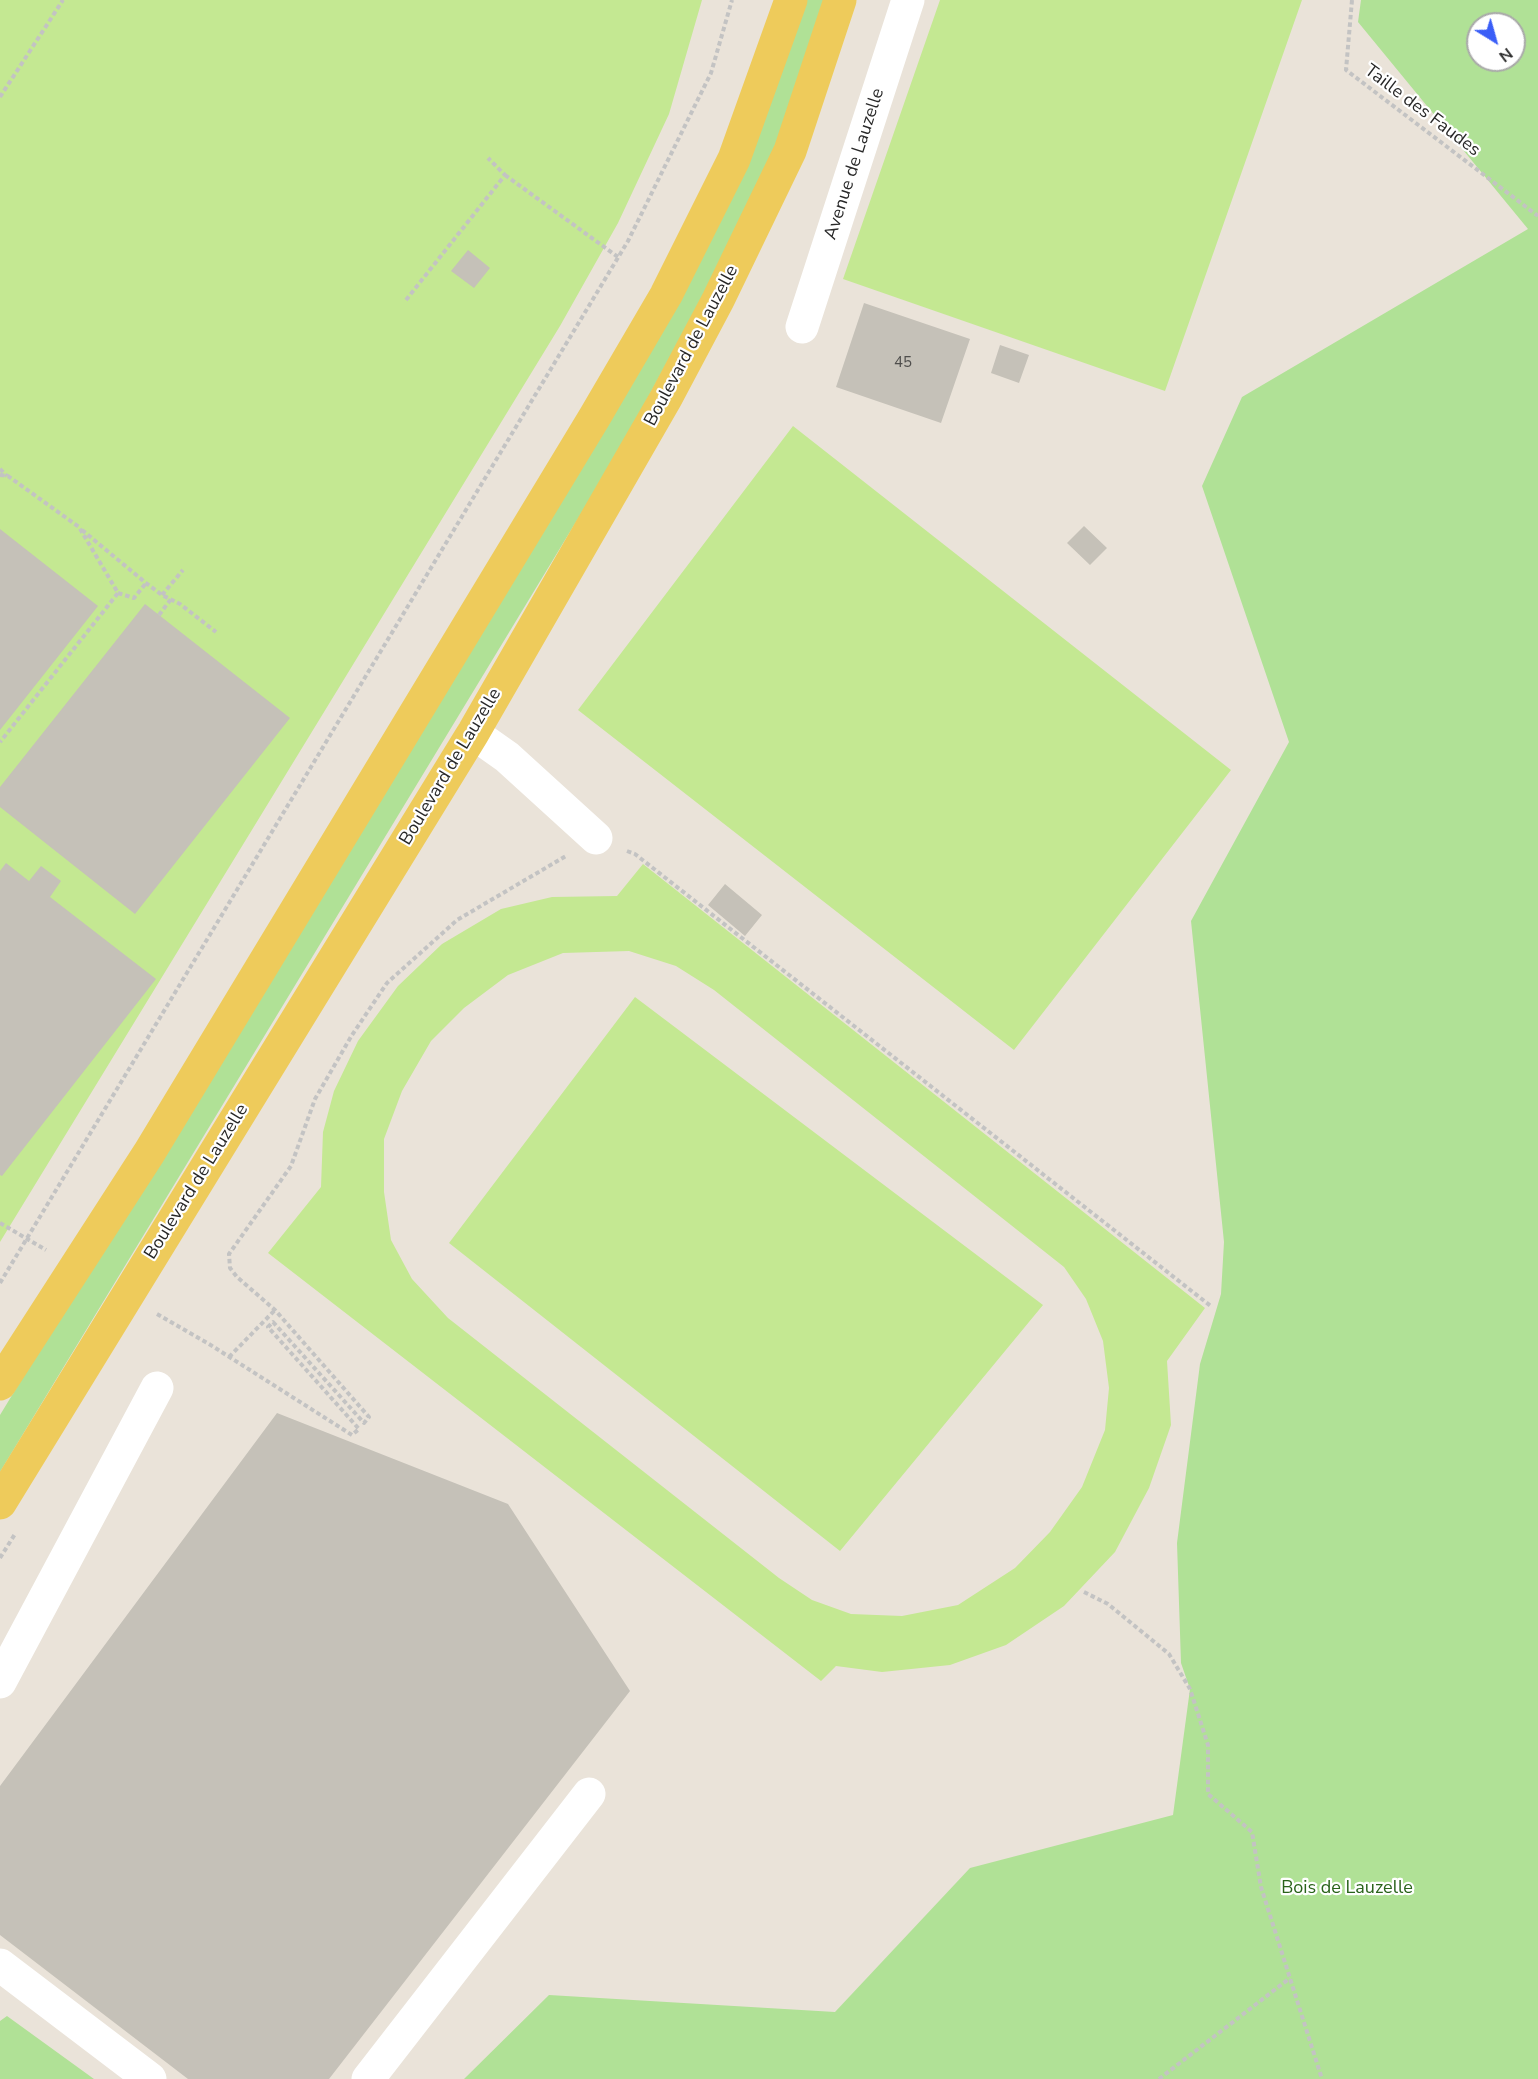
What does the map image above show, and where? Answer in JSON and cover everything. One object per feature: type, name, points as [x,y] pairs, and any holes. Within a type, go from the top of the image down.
[{"type":"main road","points":[[0,1384],[149,1153],[594,418],[666,295],[734,159],[791,0]]},
{"type":"main road","name":"Boulevard de Lauzelle","points":[[0,1503],[473,733],[666,398],[718,300],[790,151],[840,0]]},
{"type":"street","name":"Avenue de Lauzelle","points":[[802,327],[908,0]]},
{"type":"street","points":[[473,733],[507,757],[596,838]]},
{"type":"street","points":[[0,1682],[157,1388]]},
{"type":"street","points":[[368,2079],[589,1794]]},
{"type":"street","points":[[0,1965],[150,2079]]},
{"type":"path","points":[[0,97],[63,0]]},
{"type":"path","points":[[0,1283],[618,257],[711,73],[732,0]]},
{"type":"path","name":"Taille des Faudes","points":[[1352,0],[1346,70],[1538,216]]},
{"type":"path","points":[[488,158],[505,175],[618,257]]},
{"type":"path","points":[[406,300],[505,175]]},
{"type":"path","points":[[0,469],[79,527],[146,583],[216,632]]},
{"type":"path","points":[[0,475],[8,476]]},
{"type":"path","points":[[79,527],[118,593],[134,598],[146,583]]},
{"type":"path","points":[[162,595],[183,570]]},
{"type":"path","points":[[0,742],[118,593]]},
{"type":"path","points":[[159,615],[171,599]]},
{"type":"path","points":[[208,1344],[352,1435],[359,1429],[268,1328],[273,1323],[364,1423],[369,1418],[275,1310],[237,1277],[230,1268],[230,1254],[291,1166],[315,1099],[352,1035],[387,983],[457,920],[596,838],[635,854],[1212,1307]]},
{"type":"path","points":[[229,1357],[275,1310]]},
{"type":"path","points":[[1084,1592],[1108,1604],[1169,1654],[1190,1689],[1208,1745],[1208,1794],[1252,1832],[1261,1887],[1322,2079]]},
{"type":"path","points":[[1160,2079],[1290,1978]]},
{"type":"green space","points":[[0,0],[702,0],[669,114],[618,223],[560,326],[0,1242]]},
{"type":"green space","points":[[801,0],[826,0],[789,112],[743,222],[619,451],[0,1472],[0,1415],[503,588]]},
{"type":"green space","points":[[940,0],[1302,0],[1165,391],[843,279]]},
{"type":"green space","name":"Bois de Lauzelle","points":[[1361,0],[1538,0],[1538,2079],[464,2079],[549,1995],[835,2012],[970,1868],[1173,1815],[1190,1689],[1181,1663],[1177,1543],[1200,1364],[1221,1294],[1224,1242],[1191,921],[1289,742],[1202,486],[1242,397],[1528,229],[1358,22]]},
{"type":"green space","points":[[793,426],[1231,770],[1014,1050],[578,710]]},
{"type":"green space","points":[[643,864],[1205,1308],[1167,1361],[1171,1425],[1149,1488],[1115,1552],[1064,1606],[1006,1645],[950,1665],[882,1672],[836,1666],[821,1681],[268,1253],[321,1187],[323,1132],[334,1091],[358,1041],[398,986],[442,944],[501,909],[552,897],[617,896]],"holes":[[[629,951],[676,966],[714,990],[1064,1267],[1086,1299],[1103,1341],[1109,1388],[1105,1430],[1082,1487],[1050,1532],[1015,1568],[958,1605],[902,1616],[851,1614],[812,1600],[779,1578],[448,1318],[412,1279],[391,1240],[384,1192],[384,1139],[402,1091],[431,1041],[464,1008],[508,975],[563,953]]]},
{"type":"green space","points":[[635,997],[1043,1305],[840,1551],[449,1243]]},
{"type":"green space","points":[[7,2016],[94,2079],[0,2079],[0,2021]]},
{"type":"building","points":[[468,250],[490,268],[474,288],[451,271]]},
{"type":"building","points":[[864,303],[970,339],[941,423],[836,387]]},
{"type":"building","points":[[1000,345],[1029,355],[1019,383],[991,373]]},
{"type":"building","points":[[1084,526],[1107,548],[1090,565],[1067,543]]},
{"type":"building","points":[[0,529],[98,606],[0,730]]},
{"type":"building","points":[[145,604],[290,718],[135,914],[0,807],[0,787]]},
{"type":"building","points":[[6,863],[29,881],[41,866],[61,881],[50,897],[156,979],[2,1176],[0,1175],[0,871]]},
{"type":"building","points":[[725,884],[762,915],[745,936],[708,905]]},
{"type":"building","points":[[277,1413],[508,1504],[630,1691],[329,2079],[188,2079],[0,1935],[0,1786]]}]
